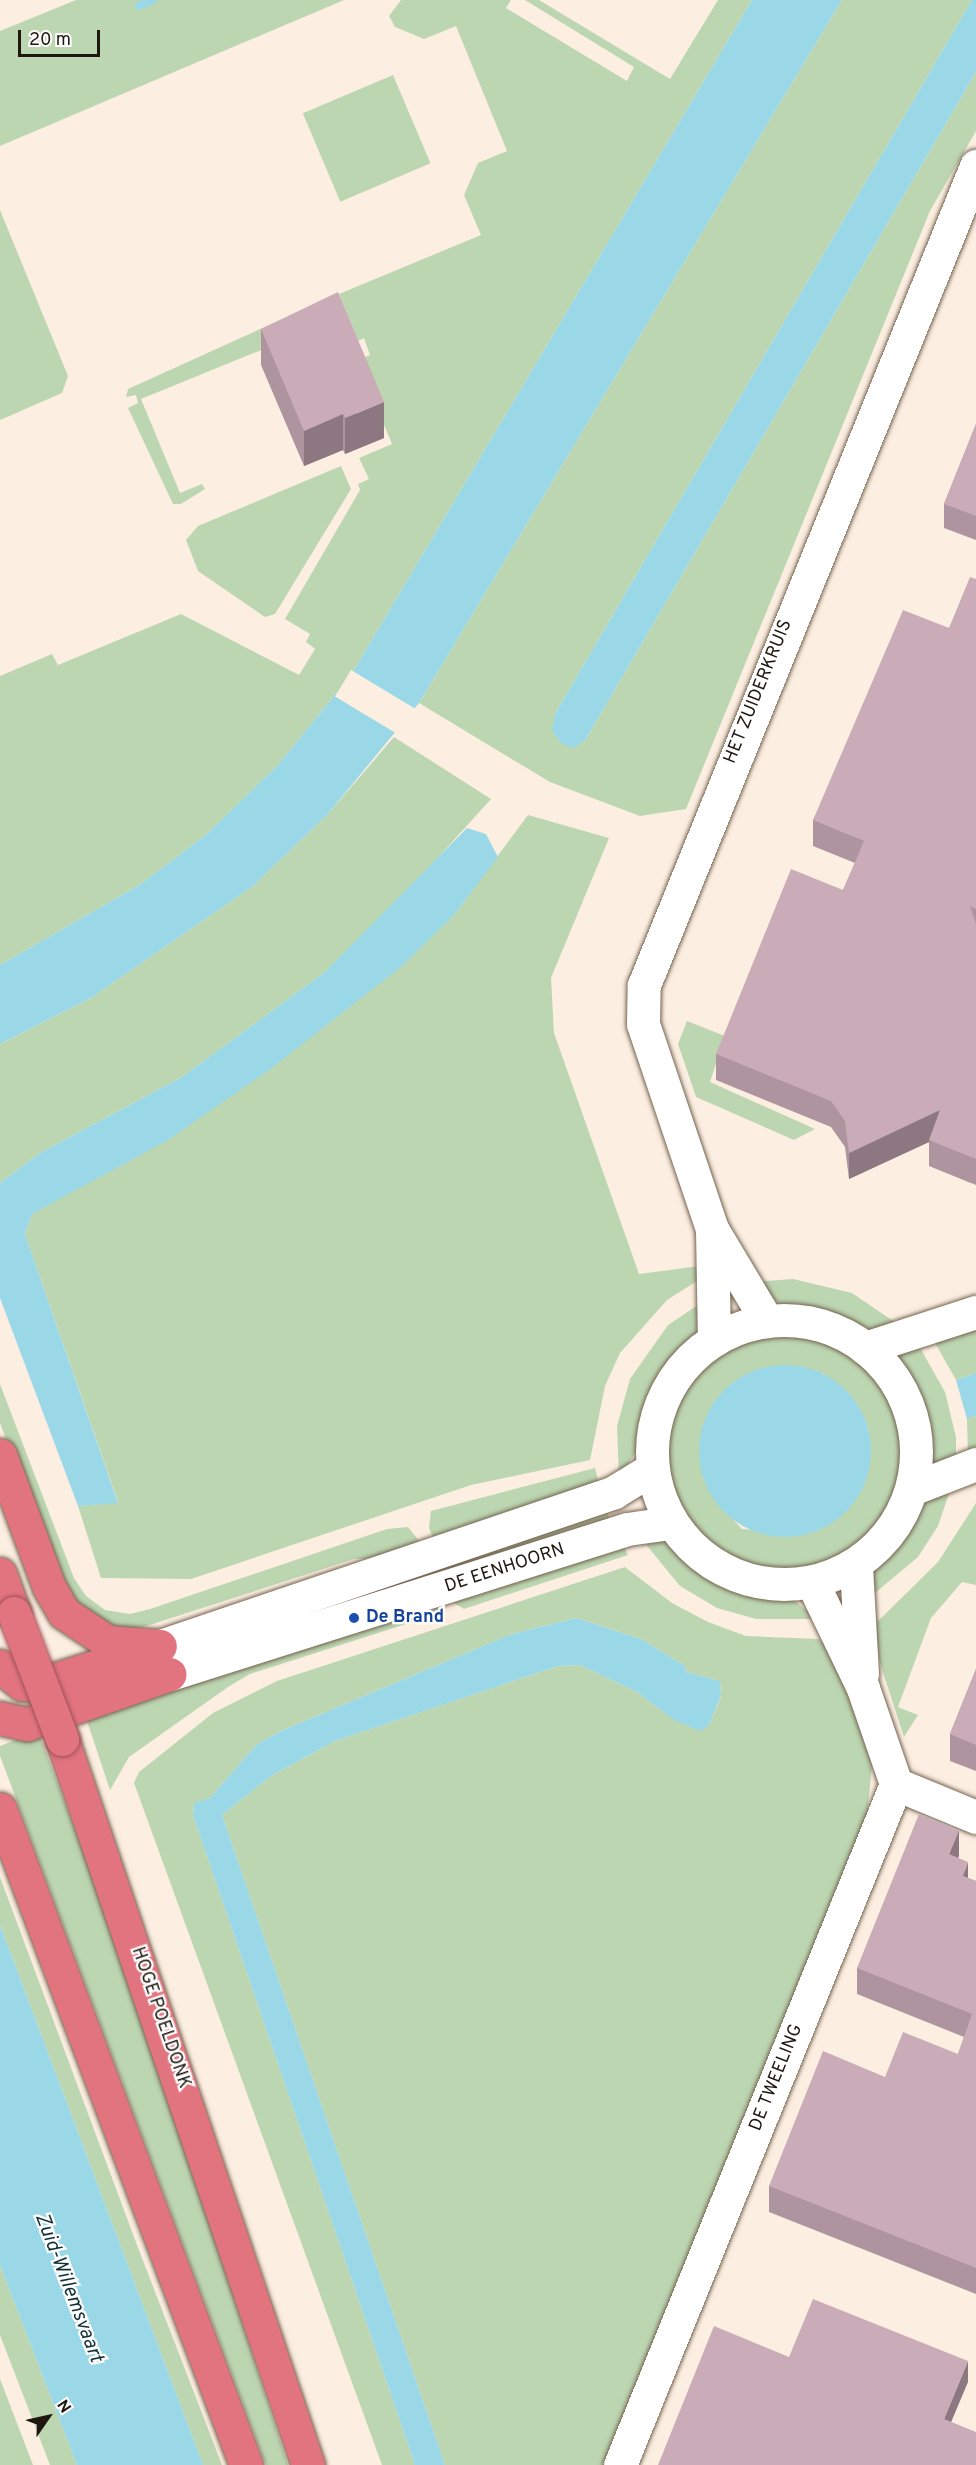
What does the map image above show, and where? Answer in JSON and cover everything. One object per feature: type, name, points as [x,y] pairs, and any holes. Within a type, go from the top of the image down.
[{"type":"highway","points":[[0,1455],[49,1587],[64,1613],[108,1642],[165,1660]]},
{"type":"highway","name":"HOGE POELDONK","points":[[0,1574],[62,1739],[308,2465]]},
{"type":"highway","points":[[0,1666],[22,1684],[37,1685],[165,1660]]},
{"type":"highway","points":[[0,1718],[27,1724],[165,1660]]},
{"type":"highway","points":[[0,1809],[246,2465]]},
{"type":"street","name":"HET ZUIDERKRUIS","points":[[766,1321],[712,1229],[643,1024],[644,985],[960,193],[976,166]]},
{"type":"street","name":"HET ZUIDERKRUIS","points":[[712,1229],[714,1340]]},
{"type":"street","points":[[865,1348],[976,1312]]},
{"type":"street","points":[[766,1321],[822,1325],[865,1348],[888,1372],[912,1424],[916,1447],[912,1489],[898,1523],[856,1566],[812,1582],[747,1578],[707,1558],[669,1523],[650,1470],[652,1434],[671,1380],[714,1340],[766,1321]]},
{"type":"street","points":[[912,1489],[976,1464]]},
{"type":"street","name":"DE EENHOORN","points":[[165,1660],[614,1492],[650,1470]]},
{"type":"street","name":"DE EENHOORN","points":[[165,1660],[627,1529],[669,1523]]},
{"type":"street","points":[[856,1566],[863,1688]]},
{"type":"street","points":[[812,1582],[863,1688],[896,1784],[976,1817]]},
{"type":"street","name":"DE TWEELING","points":[[620,2465],[896,1784]]},
{"type":"green space","points":[[76,0],[344,0],[0,146],[0,31]]},
{"type":"green space","points":[[401,0],[511,0],[506,8],[627,81],[634,67],[525,0],[539,0],[670,79],[718,0],[752,0],[351,675],[278,765],[208,833],[141,884],[0,965],[0,676],[52,654],[58,665],[181,614],[299,675],[315,649],[306,642],[310,634],[285,619],[360,490],[358,484],[369,479],[359,458],[392,444],[357,360],[370,355],[364,338],[358,341],[339,294],[481,235],[464,195],[478,163],[507,151],[456,26],[424,39],[395,27],[389,16]]},
{"type":"green space","points":[[842,0],[972,0],[555,714],[586,739],[976,72],[976,131],[930,211],[686,809],[640,816],[550,782],[419,703]]},
{"type":"green space","points":[[393,75],[431,163],[340,202],[303,113]]},
{"type":"green space","points":[[0,210],[68,376],[62,393],[0,420]]},
{"type":"green space","points":[[280,320],[288,339],[141,399],[180,493],[202,484],[205,489],[181,504],[173,504],[128,408],[138,403],[136,395],[126,397],[128,389]]},
{"type":"green space","points":[[341,466],[351,489],[275,614],[265,617],[198,571],[186,540],[198,526]]},
{"type":"green space","points":[[394,737],[491,799],[386,915],[325,972],[182,1077],[40,1153],[0,1183],[0,1044],[91,998],[253,886],[328,814]]},
{"type":"green space","points":[[528,815],[609,838],[551,978],[554,1033],[639,1274],[700,1266],[697,1281],[667,1300],[620,1353],[605,1386],[590,1460],[471,1485],[191,1579],[101,1578],[78,1506],[118,1502],[25,1234],[32,1214],[401,965],[454,915]]},
{"type":"green space","points":[[687,1021],[725,1036],[710,1082],[815,1129],[794,1140],[696,1097],[678,1044]]},
{"type":"green space","points":[[793,1279],[852,1293],[902,1327],[868,1329],[826,1312],[784,1307],[752,1282]]},
{"type":"green space","points":[[707,1299],[696,1336],[657,1387],[638,1449],[619,1477],[617,1426],[630,1379],[668,1325]]},
{"type":"green space","points":[[976,1320],[976,1373],[956,1380],[930,1334]]},
{"type":"green space","points":[[780,1330],[825,1336],[864,1359],[892,1395],[906,1437],[895,1501],[870,1537],[834,1562],[791,1572],[748,1566],[694,1530],[672,1493],[664,1448],[674,1404],[699,1366],[736,1340]],"holes":[[[823,1373],[851,1396],[868,1427],[870,1464],[840,1516],[823,1528],[804,1534],[742,1529],[713,1498]]]},
{"type":"green space","points":[[915,1339],[945,1392],[956,1437],[956,1461],[927,1471],[929,1434],[921,1400],[888,1349]]},
{"type":"green space","points":[[0,1384],[74,1578],[86,1596],[105,1610],[130,1614],[150,1609],[387,1529],[408,1527],[419,1541],[389,1558],[354,1559],[134,1630],[110,1628],[74,1603],[36,1520],[0,1423]]},
{"type":"green space","points":[[976,1416],[976,1456],[968,1458],[967,1419]]},
{"type":"green space","points":[[595,1468],[600,1488],[434,1540],[429,1528],[431,1511]]},
{"type":"green space","points":[[953,1482],[938,1526],[918,1557],[863,1603],[875,1564],[931,1495]]},
{"type":"green space","points":[[976,1503],[976,1585],[962,1582],[931,1618],[898,1707],[918,1715],[904,1737],[880,1663],[874,1625],[938,1562]]},
{"type":"green space","points":[[605,1506],[612,1526],[448,1582],[441,1562]]},
{"type":"green space","points":[[639,1536],[671,1544],[725,1581],[794,1600],[816,1619],[756,1619],[717,1608],[680,1586]]},
{"type":"green space","points":[[619,1538],[628,1555],[464,1609],[454,1603],[453,1596]]},
{"type":"green space","points":[[625,1567],[672,1603],[708,1622],[746,1636],[818,1639],[833,1650],[872,1765],[867,1818],[604,2465],[445,2465],[222,1815],[271,1776],[335,1741],[558,1666],[580,1665],[637,1692],[658,1708],[709,1725],[721,1697],[720,1681],[686,1672],[685,1666],[641,1639],[576,1618],[512,1634],[281,1731],[256,1745],[210,1798],[194,1803],[193,1815],[415,2465],[382,2465],[134,1783],[139,1772],[213,1713],[277,1681]]},
{"type":"green space","points":[[437,1598],[439,1608],[431,1616],[250,1674],[129,1757],[110,1790],[85,1715]]},
{"type":"green space","points":[[38,1731],[128,1972],[288,2465],[266,2465],[0,1756],[0,1746]]},
{"type":"green space","points":[[0,1877],[137,2245],[222,2465],[203,2465],[0,1925]]},
{"type":"green space","points":[[0,2265],[77,2465],[50,2465],[0,2335]]},
{"type":"green space","points":[[0,2379],[33,2465],[0,2465]]},
{"type":"water","points":[[752,0],[842,0],[419,703],[328,814],[253,886],[91,998],[0,1044],[0,965],[141,884],[208,833],[278,765],[351,675]]},
{"type":"water","points":[[972,0],[976,0],[976,72],[586,739],[574,748],[562,744],[552,731],[555,714]]},
{"type":"water","points":[[467,828],[486,834],[498,857],[454,915],[401,967],[269,1070],[168,1140],[32,1214],[25,1234],[118,1503],[78,1506],[0,1298],[0,1183],[40,1153],[182,1077],[325,972]]},
{"type":"water","points":[[785,1365],[818,1372],[846,1390],[864,1418],[871,1451],[864,1484],[846,1512],[818,1530],[785,1537],[752,1530],[724,1512],[706,1484],[699,1451],[706,1418],[724,1390],[752,1372]]},
{"type":"water","points":[[976,1373],[976,1416],[967,1419],[956,1380]]},
{"type":"water","points":[[576,1618],[641,1639],[685,1666],[686,1672],[720,1681],[721,1696],[709,1725],[700,1731],[674,1720],[637,1692],[580,1665],[558,1666],[335,1741],[271,1776],[222,1815],[445,2465],[415,2465],[193,1815],[194,1803],[210,1798],[256,1745],[281,1731],[512,1634]]},
{"type":"water","name":"Zuid-Willemsvaart","points":[[0,1925],[203,2465],[77,2465],[0,2265]]},
{"type":"pier","points":[[351,670],[417,710],[401,736],[335,697]]},
{"type":"building","points":[[338,292],[384,402],[345,418],[343,414],[304,431],[261,329]]},
{"type":"building","points":[[976,424],[976,516],[944,504]]},
{"type":"building","points":[[970,577],[976,579],[976,909],[970,906],[976,924],[976,1159],[929,1140],[940,1110],[849,1153],[845,1121],[831,1101],[716,1054],[791,869],[843,890],[864,841],[813,820],[903,610],[949,628]]},
{"type":"building","points":[[976,1669],[976,1745],[950,1734]]},
{"type":"building","points":[[919,1814],[959,1830],[949,1854],[968,1862],[963,1876],[976,1881],[976,2268],[769,2186],[823,2051],[885,2077],[903,2032],[958,2054],[972,2014],[857,1968]]},
{"type":"building","points":[[813,2299],[968,2361],[944,2419],[976,2432],[976,2465],[658,2465],[714,2326],[789,2357]]},
{"type":"waterway","points":[[139,6],[153,0]]},
{"type":"place","name":"De Brand","points":[[354,1618]]}]
